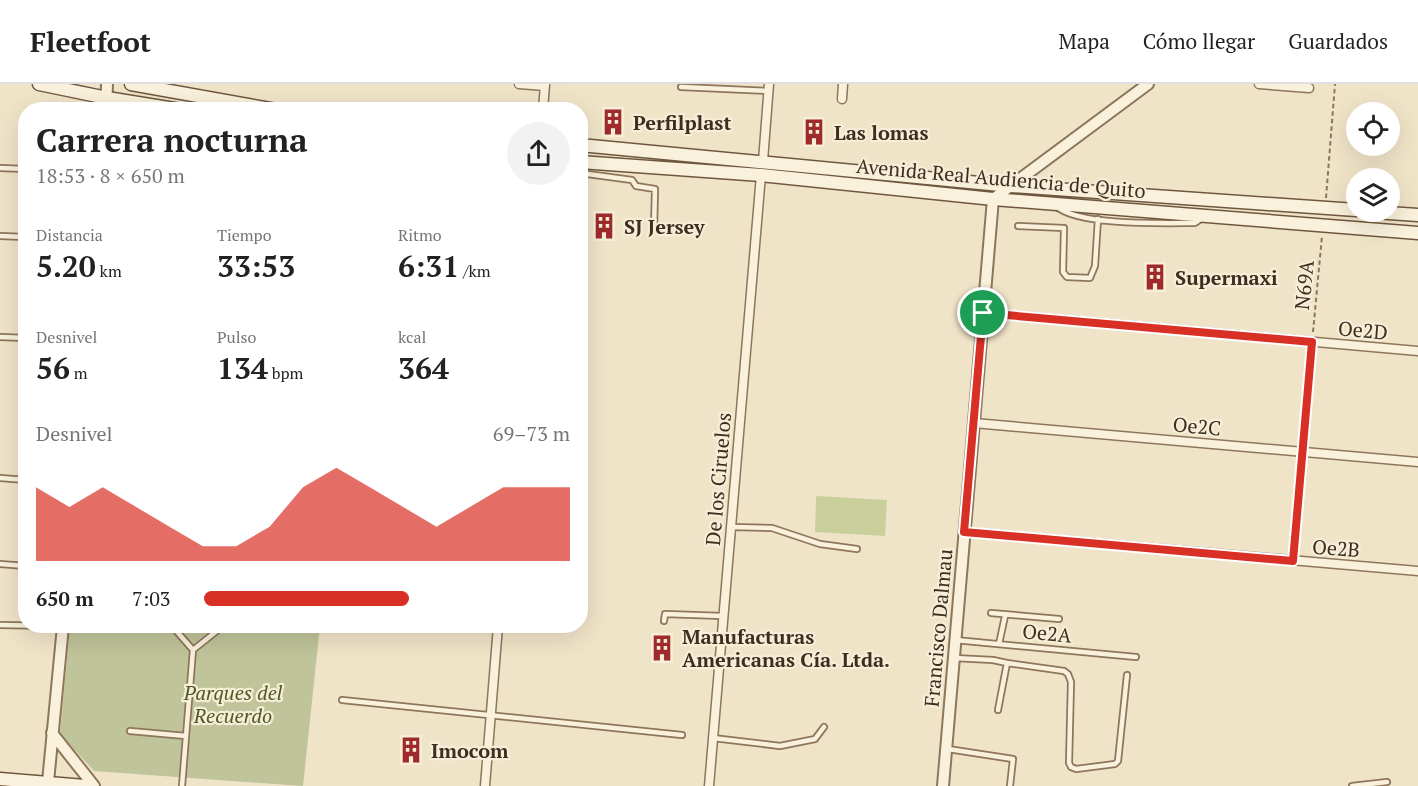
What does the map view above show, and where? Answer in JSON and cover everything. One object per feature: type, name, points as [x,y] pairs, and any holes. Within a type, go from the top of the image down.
[{"type":"main road","points":[[39,84],[99,102]]},
{"type":"main road","points":[[131,84],[231,102]]},
{"type":"main road","name":"Avenida Real Audiencia de Quito","points":[[588,146],[1011,186],[1346,209]]},
{"type":"main road","name":"Avenida Real Audiencia de Quito","points":[[588,163],[760,176],[1053,204],[1128,216],[1203,216],[1418,233]]},
{"type":"main road","points":[[1400,214],[1418,215]]},
{"type":"main road","points":[[0,779],[85,786]]},
{"type":"street","points":[[106,102],[108,84]]},
{"type":"street","points":[[519,84],[545,85],[544,102]]},
{"type":"street","points":[[842,99],[843,84]]},
{"type":"street","points":[[993,199],[1148,84]]},
{"type":"street","points":[[1259,84],[1309,88]]},
{"type":"street","points":[[763,161],[769,87]]},
{"type":"street","name":"De los Ciruelos","points":[[709,786],[760,176]]},
{"type":"street","name":"Francisco Dalmau","points":[[943,786],[993,199]]},
{"type":"street","name":"Oe2D","points":[[983,313],[1418,351]]},
{"type":"street","name":"Oe2C","points":[[974,423],[1418,462]]},
{"type":"street","name":"Oe2B","points":[[964,532],[1418,571]]},
{"type":"street","points":[[48,782],[62,633]]},
{"type":"street","points":[[485,786],[497,633]]},
{"type":"street","points":[[52,733],[94,786]]},
{"type":"lane","points":[[681,87],[769,87]]},
{"type":"lane","points":[[0,168],[18,169]]},
{"type":"lane","points":[[588,174],[632,180],[636,186],[655,189],[654,230]]},
{"type":"lane","points":[[1053,204],[1069,214],[1098,219],[1128,216]]},
{"type":"lane","points":[[1018,226],[1064,228],[1063,272],[1067,277],[1090,278],[1095,266],[1098,219]]},
{"type":"lane","points":[[0,236],[18,237]]},
{"type":"lane","points":[[0,337],[18,338]]},
{"type":"lane","points":[[0,478],[18,479]]},
{"type":"lane","points":[[731,527],[772,528],[820,544],[857,549]]},
{"type":"lane","points":[[0,564],[18,565]]},
{"type":"lane","points":[[991,613],[1059,620]]},
{"type":"lane","points":[[664,621],[665,614],[723,616]]},
{"type":"lane","points":[[999,644],[1005,615]]},
{"type":"lane","points":[[0,625],[18,625]]},
{"type":"lane","points":[[178,633],[194,650]]},
{"type":"lane","points":[[182,786],[194,650],[215,633]]},
{"type":"lane","name":"Oe2A","points":[[955,640],[1136,657]]},
{"type":"lane","points":[[954,658],[993,660],[1064,671],[1068,674],[1071,682],[1069,762],[1071,767],[1076,769],[1115,764],[1118,761],[1127,675]]},
{"type":"lane","points":[[998,710],[1007,663]]},
{"type":"lane","points":[[342,700],[682,735]]},
{"type":"lane","points":[[713,738],[780,746],[815,739],[824,727]]},
{"type":"lane","points":[[130,731],[186,736]]},
{"type":"lane","points":[[946,749],[1013,759],[1010,786]]},
{"type":"lane","points":[[1352,786],[1387,782]]},
{"type":"path","points":[[1325,208],[1335,84]]},
{"type":"path","name":"N69A","points":[[1293,561],[1323,225]]},
{"type":"green space","points":[[816,496],[887,500],[885,536],[815,532]]},
{"type":"green space","name":"Parques del Recuerdo","points":[[69,633],[319,633],[303,786],[94,771],[60,734]]},
{"type":"place","name":"Perfilplast","points":[[613,122]]},
{"type":"place","name":"Las lomas","points":[[814,132]]},
{"type":"place","name":"SJ Jersey","points":[[604,226]]},
{"type":"place","name":"Supermaxi","points":[[1155,277]]},
{"type":"place","name":"Manufacturas Americanas Cía. Ltda.","points":[[662,648]]},
{"type":"place","name":"Imocom","points":[[411,750]]},
{"type":"route","points":[[983,313],[1312,342],[1293,561],[964,532],[983,313]]}]
